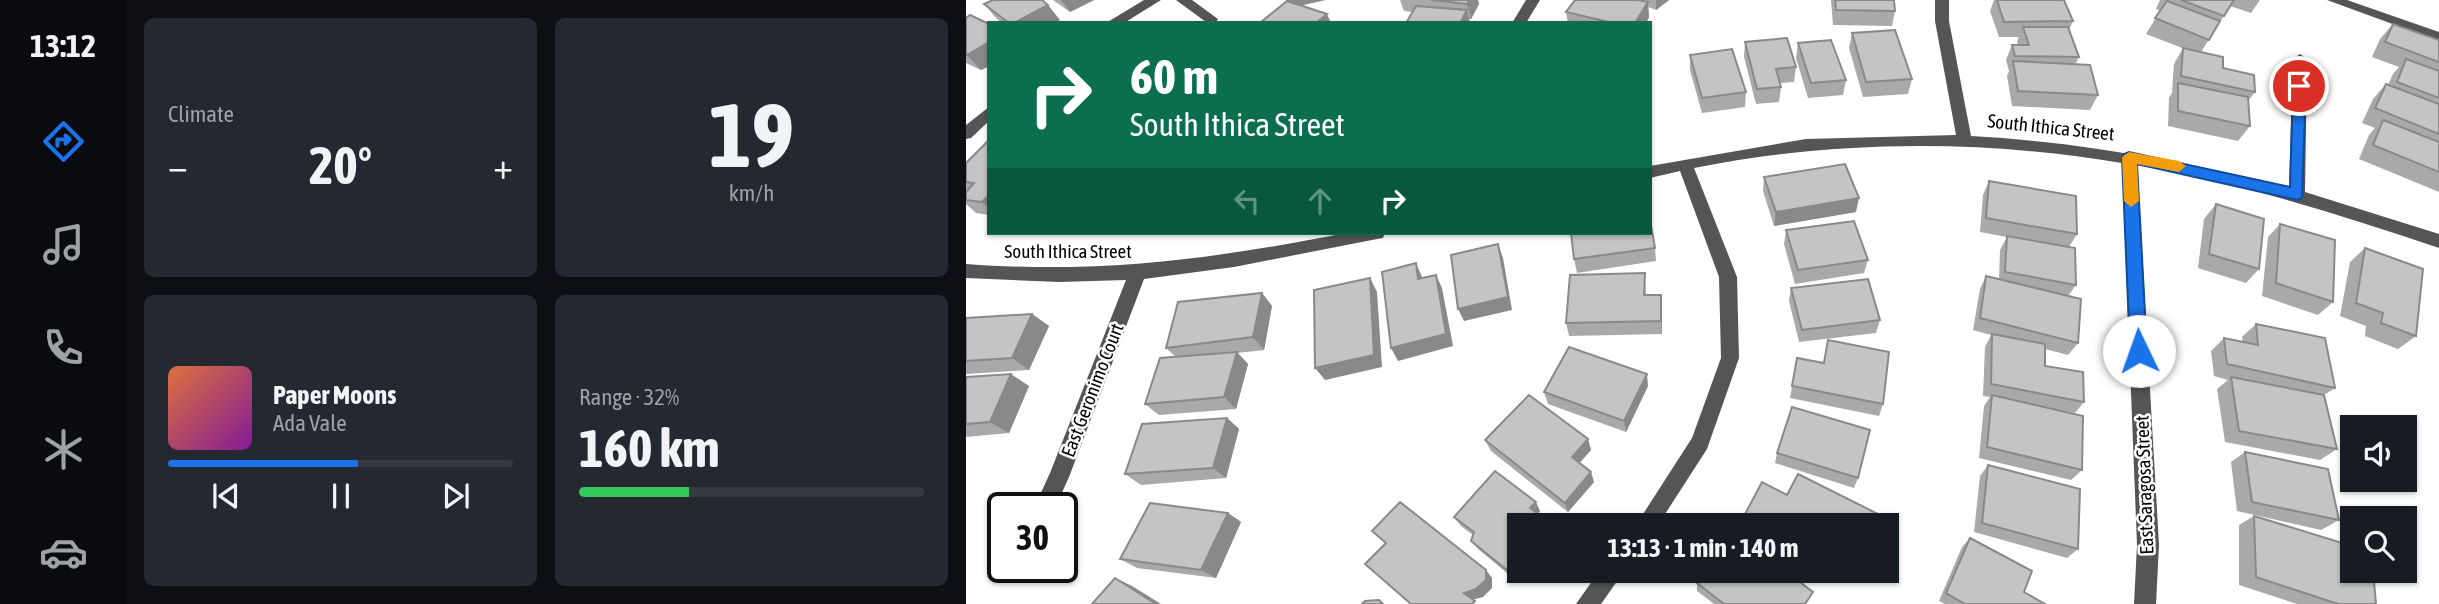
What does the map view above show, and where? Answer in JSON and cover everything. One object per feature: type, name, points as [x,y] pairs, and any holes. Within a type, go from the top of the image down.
[{"type":"street","points":[[1117,21],[1154,0]]},
{"type":"street","points":[[1183,0],[1212,19]]},
{"type":"street","points":[[1520,21],[1533,0]]},
{"type":"street","points":[[1942,0],[1942,21],[1964,139]]},
{"type":"street","points":[[2334,0],[2439,37]]},
{"type":"street","points":[[2297,194],[2300,59]]},
{"type":"street","points":[[966,134],[987,114]]},
{"type":"street","name":"South Ithica Street","points":[[1652,172],[1807,144],[1964,139],[2016,142],[2129,157],[2297,194],[2439,241]]},
{"type":"street","name":"East Saragosa Street","points":[[2129,157],[2148,545],[2145,604]]},
{"type":"street","points":[[1654,513],[1700,443],[1730,358],[1728,277],[1685,164]]},
{"type":"street","name":"South Ithica Street","points":[[966,271],[1092,275],[1138,271],[1290,250],[1367,235]]},
{"type":"street","name":"East Geronimo Court","points":[[1052,492],[1138,271]]},
{"type":"street","points":[[1587,604],[1604,583]]},
{"type":"building","points":[[993,0],[1042,0],[1048,5],[1018,21],[1006,21],[984,4]]},
{"type":"building","points":[[1431,0],[1469,0],[1467,4]]},
{"type":"building","points":[[1575,0],[1648,2],[1636,21],[1604,21],[1566,12]]},
{"type":"building","points":[[1835,0],[1894,0],[1895,11],[1836,10]]},
{"type":"building","points":[[1997,0],[2064,0],[2073,21],[2004,22]]},
{"type":"building","points":[[2181,0],[2234,0],[2224,16]]},
{"type":"building","points":[[1287,1],[1327,14],[1318,21],[1262,21]]},
{"type":"building","points":[[2167,1],[2220,21],[2209,40],[2155,18]]},
{"type":"building","points":[[1416,6],[1467,10],[1461,21],[1407,21]]},
{"type":"building","points":[[970,15],[987,23],[987,43],[966,55],[966,18]]},
{"type":"building","points":[[2393,24],[2439,40],[2439,62],[2385,42]]},
{"type":"building","points":[[2023,27],[2068,27],[2079,57],[2015,56],[2012,45],[2029,45]]},
{"type":"building","points":[[1895,30],[1912,79],[1866,82],[1852,33]]},
{"type":"building","points":[[1787,38],[1796,67],[1776,69],[1781,87],[1757,89],[1745,42]]},
{"type":"building","points":[[1831,40],[1846,80],[1811,83],[1798,43]]},
{"type":"building","points":[[2183,48],[2223,57],[2223,68],[2254,75],[2255,92],[2181,76]]},
{"type":"building","points":[[1732,49],[1746,92],[1702,98],[1690,55]]},
{"type":"building","points":[[2406,59],[2439,71],[2439,98],[2397,82]]},
{"type":"building","points":[[2013,61],[2090,65],[2098,95],[2018,91]]},
{"type":"building","points":[[2178,83],[2248,97],[2250,126],[2178,111]]},
{"type":"building","points":[[2386,84],[2439,104],[2439,134],[2375,108]]},
{"type":"building","points":[[2383,120],[2439,142],[2439,172],[2373,145]]},
{"type":"building","points":[[987,142],[987,197],[982,202],[966,200],[966,192],[974,183],[966,182],[966,163]]},
{"type":"building","points":[[1845,164],[1859,198],[1776,212],[1764,177]]},
{"type":"building","points":[[1989,181],[2076,196],[2077,234],[1986,218]]},
{"type":"building","points":[[2216,204],[2264,219],[2259,269],[2209,254]]},
{"type":"building","points":[[1854,221],[1868,260],[1798,270],[1786,230]]},
{"type":"building","points":[[2280,224],[2335,240],[2333,302],[2276,283]]},
{"type":"building","points":[[1652,231],[1655,248],[1574,259],[1571,235],[1652,235]]},
{"type":"building","points":[[2007,236],[2075,248],[2076,285],[2005,272]]},
{"type":"building","points":[[1498,244],[1508,297],[1458,309],[1451,255]]},
{"type":"building","points":[[2365,248],[2423,269],[2416,336],[2381,323],[2383,313],[2356,303]]},
{"type":"building","points":[[1416,263],[1418,279],[1436,275],[1446,334],[1391,348],[1382,272]]},
{"type":"building","points":[[1645,273],[1644,295],[1661,295],[1661,321],[1566,323],[1570,275]]},
{"type":"building","points":[[1986,276],[2081,299],[2078,343],[1980,318]]},
{"type":"building","points":[[1370,278],[1374,355],[1315,368],[1314,290]]},
{"type":"building","points":[[1868,279],[1880,320],[1802,330],[1791,288]]},
{"type":"building","points":[[1262,293],[1253,337],[1166,348],[1178,302]]},
{"type":"building","points":[[1032,314],[1012,358],[966,361],[966,318]]},
{"type":"building","points":[[2256,324],[2325,338],[2335,388],[2227,364],[2224,338],[2258,345]]},
{"type":"building","points":[[1992,334],[2045,344],[2045,366],[2083,372],[2084,402],[1991,384]]},
{"type":"building","points":[[1828,340],[1889,352],[1883,404],[1792,386],[1797,358],[1824,363]]},
{"type":"building","points":[[1569,347],[1647,374],[1624,421],[1544,392]]},
{"type":"building","points":[[1237,352],[1224,397],[1145,404],[1160,358]]},
{"type":"building","points":[[1011,374],[990,422],[966,424],[966,377]]},
{"type":"building","points":[[2231,377],[2324,395],[2337,449],[2239,431]]},
{"type":"building","points":[[1529,395],[1588,439],[1572,457],[1591,472],[1565,503],[1485,440]]},
{"type":"building","points":[[1992,395],[2083,416],[2082,470],[1987,447]]},
{"type":"building","points":[[1792,407],[1870,430],[1858,478],[1777,453]]},
{"type":"building","points":[[1227,418],[1213,468],[1125,474],[1142,424]]},
{"type":"building","points":[[2245,452],[2328,469],[2339,520],[2252,502]]},
{"type":"building","points":[[1988,465],[2080,489],[2078,549],[1982,523]]},
{"type":"building","points":[[1495,471],[1536,502],[1530,508],[1537,513],[1507,513],[1507,570],[1471,541],[1474,532],[1454,517]]},
{"type":"building","points":[[1798,474],[1876,513],[1746,513],[1762,482],[1787,495]]},
{"type":"building","points":[[1400,502],[1486,570],[1486,580],[1476,589],[1464,593],[1475,601],[1472,604],[1411,604],[1365,564],[1386,543],[1372,531]]},
{"type":"building","points":[[1150,503],[1228,513],[1201,570],[1120,559]]},
{"type":"building","points":[[2254,516],[2340,542],[2340,583],[2374,583],[2376,604],[2338,604],[2256,577]]},
{"type":"building","points":[[1970,538],[2032,571],[2024,592],[2045,604],[1965,604],[1946,593]]},
{"type":"building","points":[[1115,578],[1156,604],[1092,604]]},
{"type":"building","points":[[1697,583],[1801,583],[1813,592],[1805,604],[1724,604]]},
{"type":"building","points":[[1379,600],[1383,604],[1362,604],[1365,601]]},
{"type":"slow traffic","points":[[2131,201],[2129,157],[2179,166]]},
{"type":"route","points":[[2139,351],[2129,157],[2297,194],[2299,86]]}]
